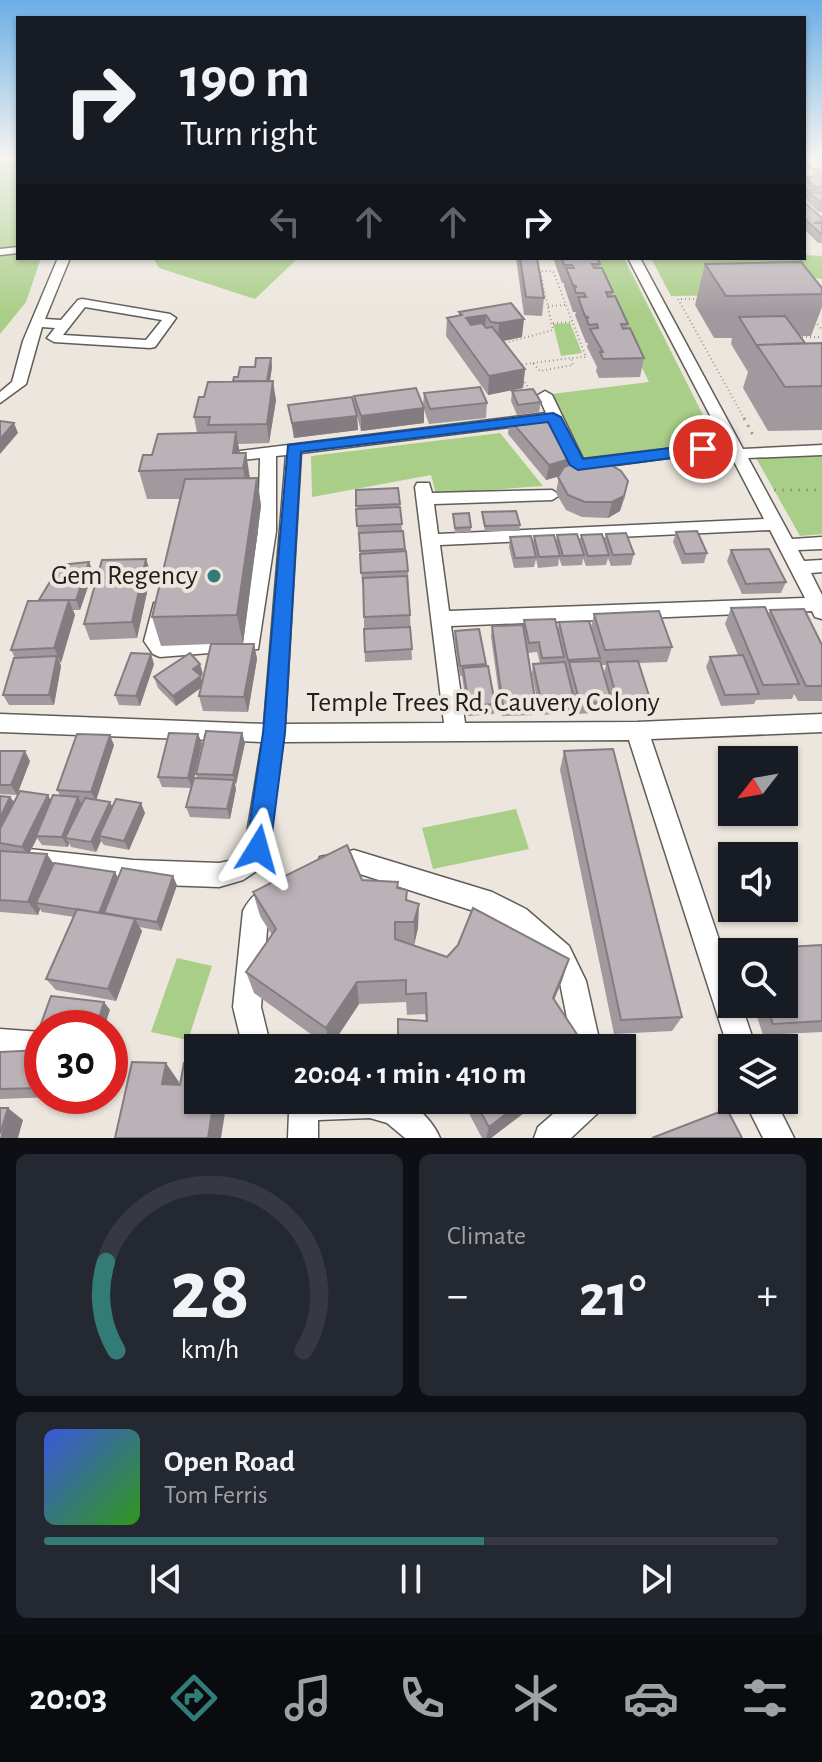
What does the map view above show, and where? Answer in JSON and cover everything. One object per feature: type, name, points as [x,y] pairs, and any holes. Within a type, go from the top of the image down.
[{"type":"street","points":[[0,399],[19,384],[37,323],[63,260]]},
{"type":"street","points":[[439,619],[820,608],[635,260]]},
{"type":"street","points":[[82,303],[170,318],[150,344],[54,338],[64,324],[82,303]]},
{"type":"street","points":[[37,323],[64,324]]},
{"type":"street","points":[[539,394],[578,465],[737,450],[822,450]]},
{"type":"street","points":[[210,458],[553,417]]},
{"type":"street","points":[[0,857],[133,872],[219,875],[246,866],[255,858],[274,733],[294,448]]},
{"type":"street","points":[[164,596],[154,641],[160,649],[251,644],[267,531],[268,452]]},
{"type":"street","points":[[456,732],[424,493],[552,495]]},
{"type":"street","points":[[224,503],[268,501]]},
{"type":"street","points":[[428,540],[777,524]]},
{"type":"street","points":[[788,545],[822,543]]},
{"type":"street","points":[[800,568],[822,566]]},
{"type":"street","name":"Temple Trees Rd, Cauvery Colony","points":[[0,723],[274,733],[637,731],[822,723]]},
{"type":"street","points":[[637,731],[737,1034]]},
{"type":"street","points":[[254,1034],[247,1007],[256,911],[267,898],[302,878],[330,865],[354,861],[492,904],[517,918],[560,955],[573,981],[584,1034]]},
{"type":"street","points":[[0,1043],[24,1044]]},
{"type":"street","points":[[302,1114],[303,1138]]},
{"type":"street","points":[[398,1114],[425,1138]]},
{"type":"street","points":[[549,1138],[576,1114]]},
{"type":"street","points":[[766,1114],[779,1138]]},
{"type":"path","points":[[505,356],[496,345],[553,330],[540,271],[553,271],[586,357],[513,366]]},
{"type":"path","points":[[707,299],[678,299],[757,442]]},
{"type":"path","points":[[548,306],[566,305]]},
{"type":"path","points":[[814,319],[822,330]]},
{"type":"path","points":[[551,323],[573,322]]},
{"type":"path","points":[[787,338],[822,337]]},
{"type":"path","points":[[533,363],[540,371],[573,365],[571,358]]},
{"type":"path","points":[[520,375],[539,394]]},
{"type":"path","points":[[758,491],[822,490]]},
{"type":"green space","points":[[0,209],[16,209],[16,260],[40,260],[26,302],[0,334]]},
{"type":"green space","points":[[806,255],[822,256],[822,279],[790,274],[799,294],[671,296],[652,260],[806,260]]},
{"type":"green space","points":[[154,260],[296,260],[255,299],[159,268]]},
{"type":"green space","points":[[590,260],[625,260],[717,443],[583,459],[552,394],[649,382]]},
{"type":"green space","points":[[570,323],[582,353],[561,356],[553,324]]},
{"type":"green space","points":[[500,433],[543,486],[436,494],[431,475],[312,497],[311,456]]},
{"type":"green space","points":[[822,456],[822,534],[800,536],[756,458]]},
{"type":"green space","points":[[516,809],[529,849],[433,869],[422,828]]},
{"type":"green space","points":[[177,958],[212,966],[190,1034],[184,1034],[184,1039],[151,1032]]},
{"type":"building","points":[[806,209],[812,209],[822,218],[822,222],[814,223],[822,223],[822,235],[806,220]]},
{"type":"building","points":[[520,260],[537,260],[544,298],[526,297]]},
{"type":"building","points":[[563,260],[598,260],[600,264],[592,264],[594,268],[602,268],[613,292],[606,292],[608,297],[615,296],[628,324],[621,324],[623,329],[630,328],[644,358],[603,359],[600,352],[603,352],[590,329],[598,328],[597,324],[589,325],[586,318],[589,318],[585,316],[578,297],[586,297],[584,293],[576,293],[574,287],[577,287],[573,285],[566,268],[574,268],[564,265]]},
{"type":"building","points":[[801,262],[822,288],[822,294],[726,296],[705,264]]},
{"type":"building","points":[[511,303],[524,319],[499,323],[491,322],[486,315],[466,318],[471,325],[482,323],[486,328],[492,327],[525,369],[489,376],[447,318],[462,315],[459,312]]},
{"type":"building","points":[[785,316],[805,343],[757,346],[739,317]]},
{"type":"building","points":[[822,343],[822,386],[785,387],[757,345]]},
{"type":"building","points":[[256,358],[271,358],[267,381],[233,381],[234,377],[238,377],[240,367],[255,367]]},
{"type":"building","points":[[273,381],[267,424],[208,425],[210,417],[194,417],[199,397],[204,397],[208,382]]},
{"type":"building","points":[[480,387],[487,403],[430,409],[424,393]]},
{"type":"building","points":[[416,388],[424,408],[361,416],[354,396]]},
{"type":"building","points":[[533,389],[541,402],[518,405],[512,391]]},
{"type":"building","points":[[352,397],[357,416],[292,423],[288,405]]},
{"type":"building","points":[[544,415],[570,459],[549,465],[509,419]]},
{"type":"building","points":[[0,421],[14,423],[0,439]]},
{"type":"building","points":[[236,432],[233,453],[246,453],[243,468],[139,471],[143,455],[152,455],[158,434]]},
{"type":"building","points":[[579,461],[607,463],[621,471],[628,481],[624,496],[612,502],[585,502],[568,495],[558,477],[564,467]]},
{"type":"building","name":"Gem Regency","points":[[257,478],[237,615],[152,617],[185,479]]},
{"type":"building","points":[[398,488],[400,504],[356,506],[356,490]]},
{"type":"building","points":[[400,507],[402,524],[357,526],[356,509]]},
{"type":"building","points":[[516,511],[520,525],[485,526],[482,512]]},
{"type":"building","points":[[469,513],[471,527],[455,528],[453,514]]},
{"type":"building","points":[[403,531],[405,549],[360,551],[359,533]]},
{"type":"building","points":[[697,531],[707,553],[685,554],[676,532]]},
{"type":"building","points":[[626,533],[634,554],[613,555],[606,534]]},
{"type":"building","points":[[577,534],[584,555],[563,556],[557,535]]},
{"type":"building","points":[[602,534],[609,555],[588,556],[581,535]]},
{"type":"building","points":[[554,535],[560,556],[539,557],[534,536]]},
{"type":"building","points":[[531,536],[536,557],[515,558],[510,537]]},
{"type":"building","points":[[769,549],[786,582],[746,584],[731,550]]},
{"type":"building","points":[[406,551],[408,571],[361,573],[360,554]]},
{"type":"building","points":[[146,559],[132,622],[84,624],[102,560]]},
{"type":"building","points":[[89,562],[76,600],[39,600],[60,565]]},
{"type":"building","points":[[407,576],[410,615],[364,617],[363,578]]},
{"type":"building","points":[[69,600],[54,648],[11,650],[28,601]]},
{"type":"building","points":[[765,607],[799,684],[763,685],[731,608]]},
{"type":"building","points":[[804,609],[822,645],[822,686],[806,686],[770,610]]},
{"type":"building","points":[[659,611],[672,647],[605,650],[594,614]]},
{"type":"building","points":[[555,619],[564,657],[542,658],[539,642],[529,643],[524,620]]},
{"type":"building","points":[[589,621],[600,658],[568,660],[559,622]]},
{"type":"building","points":[[523,625],[536,705],[503,706],[492,626]]},
{"type":"building","points":[[410,627],[412,649],[365,652],[364,629]]},
{"type":"building","points":[[479,629],[486,664],[460,666],[455,631]]},
{"type":"building","points":[[211,644],[254,644],[244,697],[199,696]]},
{"type":"building","points":[[131,653],[151,654],[136,696],[115,695]]},
{"type":"building","points":[[190,653],[200,664],[193,669],[201,676],[173,696],[154,677]]},
{"type":"building","points":[[743,655],[759,694],[725,695],[710,657]]},
{"type":"building","points":[[57,656],[49,695],[3,695],[14,658]]},
{"type":"building","points":[[600,661],[612,702],[580,703],[569,662]]},
{"type":"building","points":[[638,661],[651,702],[618,703],[607,662]]},
{"type":"building","points":[[565,662],[575,703],[542,705],[533,664]]},
{"type":"building","points":[[488,666],[495,704],[469,706],[463,668]]},
{"type":"building","points":[[206,731],[242,733],[233,775],[196,774]]},
{"type":"building","points":[[169,733],[198,734],[188,778],[158,777]]},
{"type":"building","points":[[77,734],[110,735],[91,792],[57,790]]},
{"type":"building","points":[[613,749],[682,1017],[621,1020],[564,751]]},
{"type":"building","points":[[0,751],[25,751],[11,785],[0,785]]},
{"type":"building","points":[[194,778],[234,780],[227,809],[186,807]]},
{"type":"building","points":[[20,791],[48,795],[22,847],[0,843],[0,829]]},
{"type":"building","points":[[53,795],[78,797],[62,837],[36,836]]},
{"type":"building","points":[[0,796],[10,797],[0,818]]},
{"type":"building","points":[[85,798],[110,802],[91,842],[65,838]]},
{"type":"building","points":[[116,799],[141,803],[124,841],[99,836]]},
{"type":"building","points":[[347,845],[362,880],[398,882],[397,888],[407,890],[406,900],[419,904],[414,922],[395,922],[395,939],[447,957],[458,945],[473,908],[569,959],[553,998],[577,1034],[398,1034],[398,1019],[427,1021],[426,993],[406,994],[406,980],[357,982],[326,1028],[246,972],[276,929],[253,892]]},
{"type":"building","points":[[0,851],[47,854],[28,902],[0,900]]},
{"type":"building","points":[[54,863],[115,872],[99,913],[36,903]]},
{"type":"building","points":[[122,868],[173,876],[157,922],[104,913]]},
{"type":"building","points":[[77,909],[135,919],[108,989],[46,979]]},
{"type":"building","points":[[822,945],[822,1021],[773,1024],[771,1018],[798,1018],[798,946]]},
{"type":"building","points":[[51,996],[104,1002],[102,1010],[46,1010]]},
{"type":"building","points":[[24,1051],[24,1088],[0,1089],[0,1052]]},
{"type":"building","points":[[132,1062],[166,1063],[162,1084],[180,1085],[184,1063],[184,1114],[212,1114],[208,1138],[115,1138],[120,1114],[128,1114],[128,1080]]},
{"type":"building","points":[[0,1108],[8,1108],[0,1134]]},
{"type":"building","points":[[718,1112],[730,1114],[742,1138],[652,1138]]},
{"type":"building","points":[[482,1114],[506,1114],[489,1127]]},
{"type":"place","name":"Gem Regency","points":[[214,576]]},
{"type":"route","points":[[258,849],[274,733],[294,448],[553,417],[578,465],[703,449]]}]
